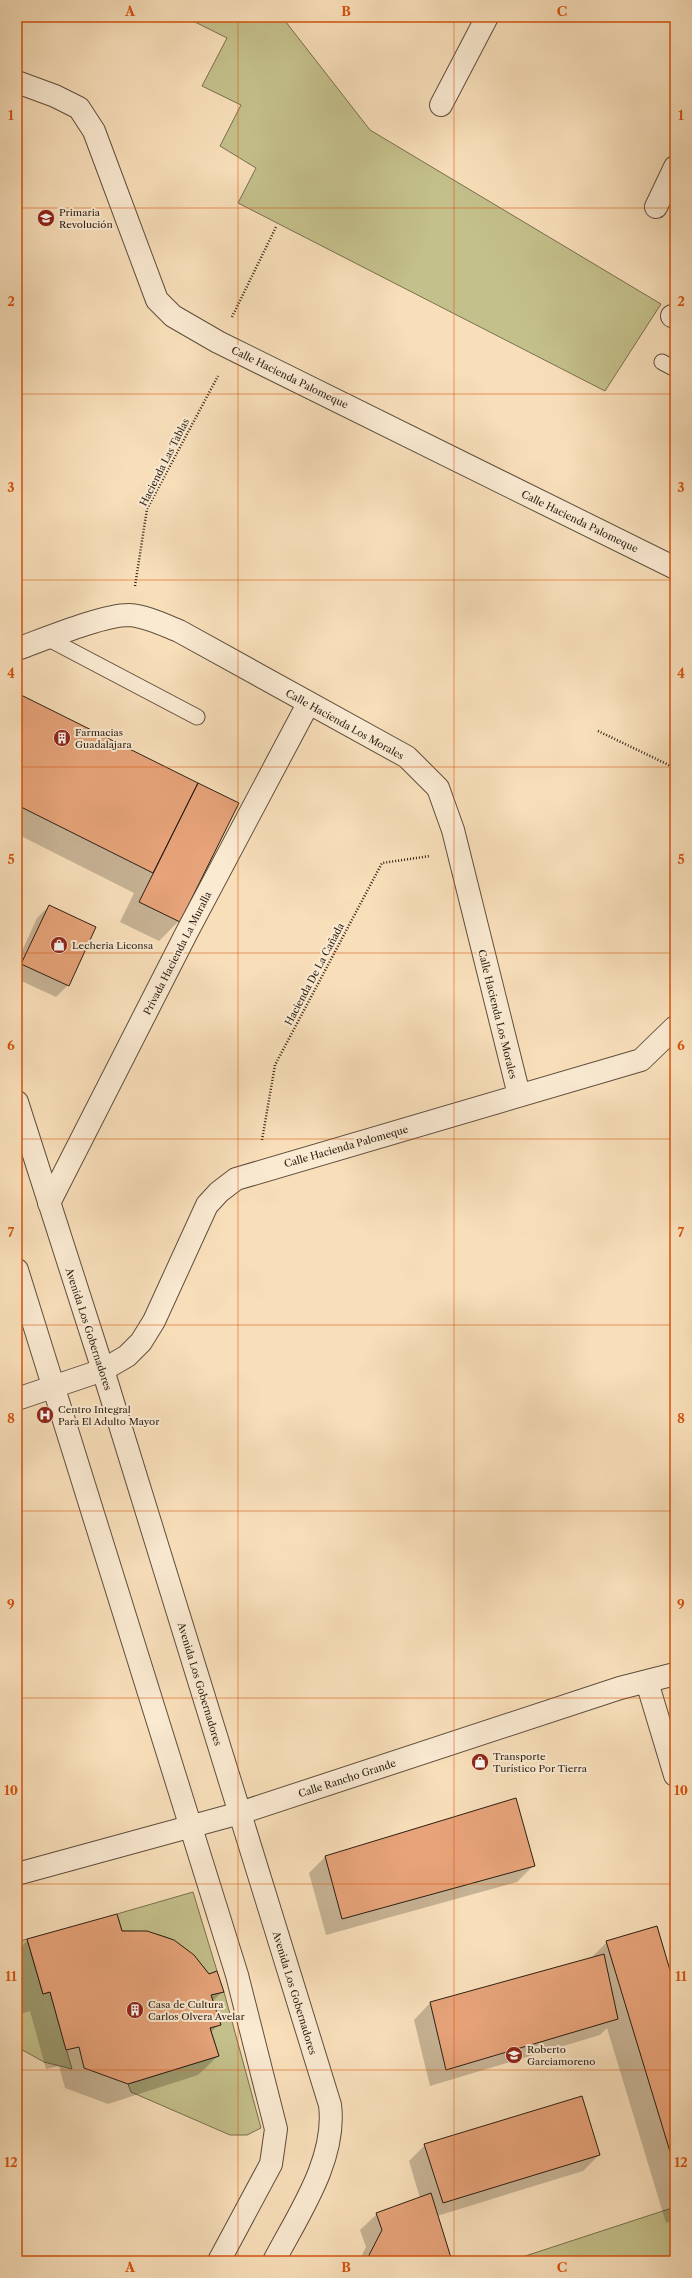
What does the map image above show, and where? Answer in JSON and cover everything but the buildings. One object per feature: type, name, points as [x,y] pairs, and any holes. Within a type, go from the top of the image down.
[{"type":"street","points":[[441,105],[488,17]]},
{"type":"street","name":"Calle Hacienda Palomeque","points":[[17,82],[55,96],[79,108],[94,131],[157,300],[173,316],[225,346],[675,568]]},
{"type":"street","points":[[656,207],[675,167]]},
{"type":"street","name":"Calle Hacienda Los Morales","points":[[17,649],[106,619],[130,615],[153,621],[179,631],[308,704],[407,757],[438,788],[458,852],[519,1095]]},
{"type":"street","name":"Privada Hacienda La Muralla","points":[[49,1202],[187,932],[308,704]]},
{"type":"street","name":"Calle Hacienda Palomeque","points":[[17,1399],[103,1370],[126,1356],[141,1342],[154,1321],[207,1205],[219,1192],[236,1179],[641,1060],[675,1027]]},
{"type":"street","name":"Avenida Los Gobernadores","points":[[17,1102],[103,1370],[330,2105],[332,2119],[326,2155],[319,2174],[274,2261]]},
{"type":"street","points":[[17,1270],[237,1975],[276,2130],[271,2164],[219,2261]]},
{"type":"street","name":"Calle Rancho Grande","points":[[17,1874],[240,1813],[620,1688],[675,1674]]},
{"type":"street","points":[[647,1682],[675,1775]]},
{"type":"lane","points":[[47,638],[197,717]]},
{"type":"path","name":"Hacienda Las Tablas","points":[[130,615],[147,509],[225,346],[276,227]]},
{"type":"path","points":[[598,731],[675,768]]},
{"type":"path","name":"Hacienda De La Cañada","points":[[256,1172],[275,1065],[382,863],[458,852]]},
{"type":"shaded area","points":[[185,17],[282,17],[370,130],[661,304],[605,391],[238,203],[256,168],[220,146],[241,105],[202,86],[227,38]]},
{"type":"shaded area","points":[[193,1892],[217,1971],[209,1974],[200,1962],[181,1945],[172,1940],[150,1933],[122,1931],[117,1914]]},
{"type":"shaded area","points":[[27,1939],[43,1994],[50,1992],[72,2069],[44,2062],[17,2047],[17,1942]]},
{"type":"shaded area","points":[[224,1992],[261,2128],[247,2135],[230,2135],[131,2092],[128,2084],[219,2056],[210,2028],[220,2025],[211,1995]]},
{"type":"shaded area","points":[[675,2207],[675,2261],[510,2261]]},
{"type":"place","name":"Primaria Revolución","points":[[46,218]]},
{"type":"place","name":"Farmacias Guadalajara","points":[[62,738]]},
{"type":"place","name":"Lecheria Liconsa","points":[[59,945]]},
{"type":"place","name":"Centro Integral Para El Adulto Mayor","points":[[45,1415]]},
{"type":"place","name":"Transporte Turístico Por Tierra","points":[[480,1762]]},
{"type":"place","name":"Casa de Cultura Carlos Olvera Avelar","points":[[135,2010]]},
{"type":"place","name":"Roberto Garciamoreno","points":[[514,2055]]}]
